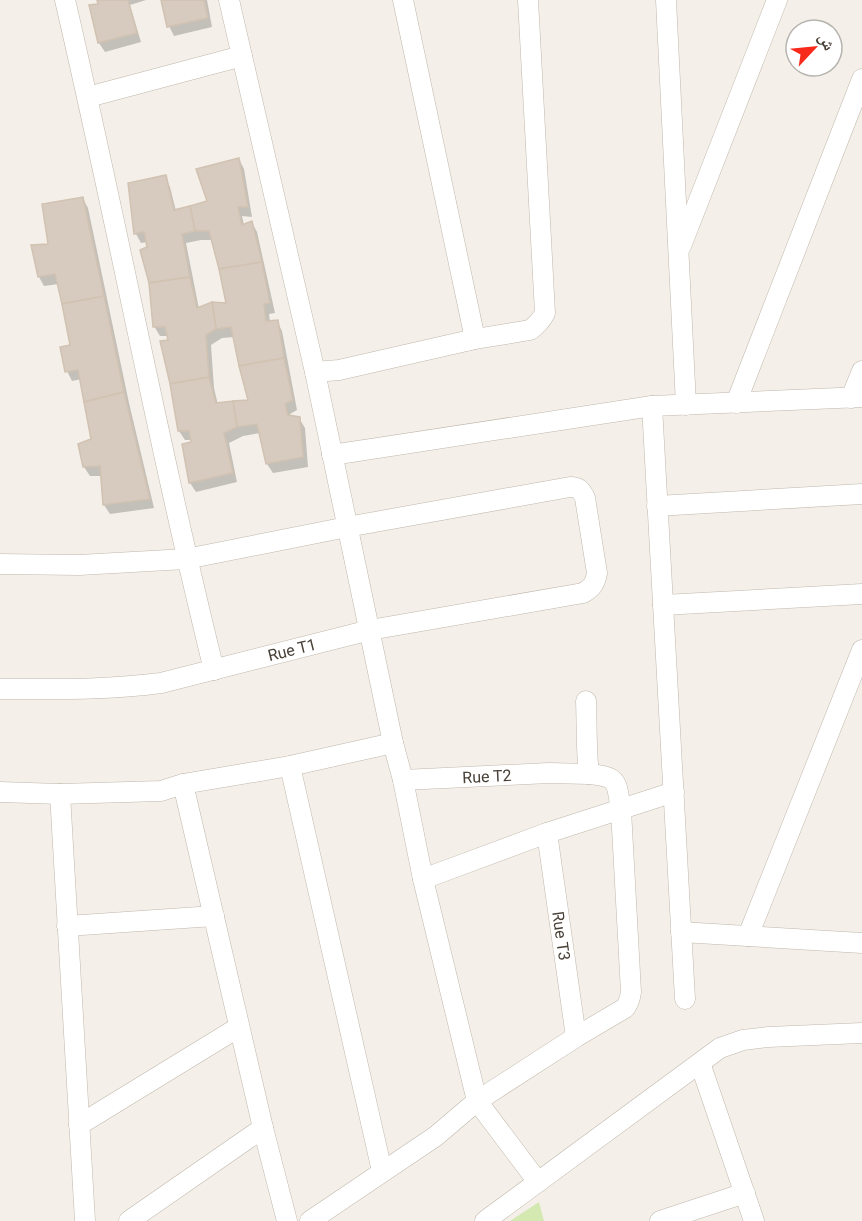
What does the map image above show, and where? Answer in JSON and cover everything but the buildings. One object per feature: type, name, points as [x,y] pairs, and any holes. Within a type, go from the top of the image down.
[{"type":"street","points":[[65,0],[88,97],[186,559],[214,670]]},
{"type":"street","points":[[229,0],[315,372],[423,879],[477,1101],[538,1182]]},
{"type":"street","points":[[402,0],[475,339]]},
{"type":"street","points":[[315,372],[339,370],[475,339],[530,330],[542,320],[545,313],[528,0]]},
{"type":"street","points":[[666,0],[686,405]]},
{"type":"street","points":[[678,252],[777,0]]},
{"type":"street","points":[[88,97],[242,56]]},
{"type":"street","points":[[736,403],[862,78]]},
{"type":"street","points":[[332,455],[652,406],[857,398],[862,371]]},
{"type":"street","points":[[652,406],[685,999]]},
{"type":"street","name":"Rue T1","points":[[0,689],[127,688],[161,683],[370,630],[583,593],[596,582],[597,573],[585,498],[581,490],[576,487],[564,487],[347,527]]},
{"type":"street","points":[[657,506],[862,494]]},
{"type":"street","points":[[0,564],[79,565],[186,559],[347,527]]},
{"type":"street","points":[[663,605],[862,594]]},
{"type":"street","points":[[748,936],[862,650]]},
{"type":"street","points":[[579,774],[587,761],[586,701]]},
{"type":"street","points":[[0,792],[60,794],[161,791],[183,784],[290,766],[393,743]]},
{"type":"street","points":[[290,766],[382,1171]]},
{"type":"street","name":"Rue T2","points":[[403,780],[549,773],[606,776],[616,783],[621,810]]},
{"type":"street","points":[[183,784],[263,1128],[287,1221]]},
{"type":"street","points":[[423,879],[547,833],[674,792]]},
{"type":"street","points":[[60,794],[85,1221]]},
{"type":"street","points":[[310,1221],[436,1136],[477,1101],[625,1008],[630,1000],[621,810]]},
{"type":"street","name":"Rue T3","points":[[547,833],[576,1037]]},
{"type":"street","points":[[67,926],[214,916]]},
{"type":"street","points":[[681,932],[862,943]]},
{"type":"street","points":[[79,1125],[239,1026]]},
{"type":"street","points":[[485,1221],[720,1048],[743,1040],[768,1037],[862,1033]]},
{"type":"street","points":[[700,1063],[754,1221]]},
{"type":"street","points":[[129,1221],[263,1128]]},
{"type":"street","points":[[660,1221],[745,1193]]},
{"type":"green space","points":[[539,1202],[544,1221],[510,1221]]}]
